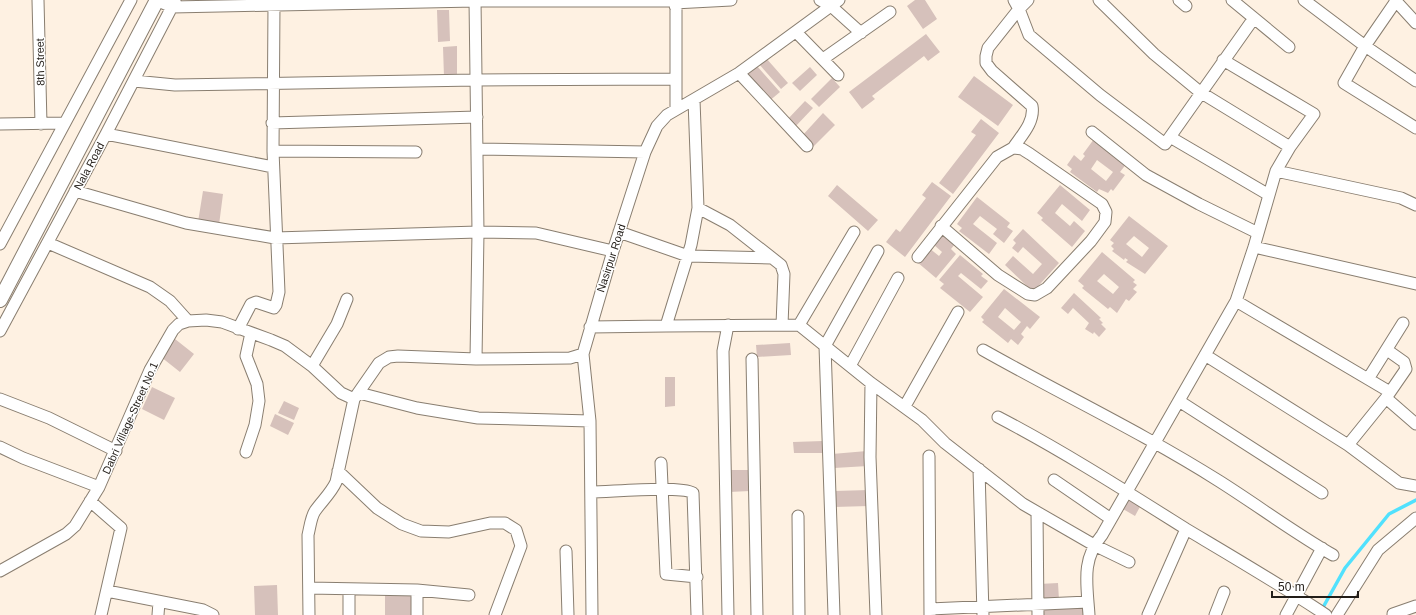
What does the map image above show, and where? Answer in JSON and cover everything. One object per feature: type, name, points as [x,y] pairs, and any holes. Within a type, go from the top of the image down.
[{"type":"street","name":"8th Street","points":[[38,0],[41,124]]},
{"type":"street","points":[[0,244],[131,0]]},
{"type":"street","points":[[0,300],[157,0],[174,3],[274,4],[475,0],[667,0],[674,3],[731,0]]},
{"type":"street","points":[[475,0],[478,232],[476,359]]},
{"type":"street","points":[[820,0],[835,3],[861,33]]},
{"type":"street","points":[[918,257],[997,156],[1012,148],[1033,114],[1032,106],[992,71],[986,62],[986,56],[994,40],[1016,4],[1028,0]]},
{"type":"street","points":[[1099,0],[1154,54],[1200,92],[1290,147]]},
{"type":"street","points":[[1232,0],[1289,47]]},
{"type":"street","points":[[1304,0],[1365,46],[1416,81]]},
{"type":"street","points":[[1416,23],[1395,0],[1365,46],[1344,83],[1416,128]]},
{"type":"street","name":"Nala Road","points":[[0,331],[76,191],[174,3]]},
{"type":"street","points":[[674,3],[676,8],[676,110]]},
{"type":"street","name":"Nasirpur Road","points":[[592,615],[590,421],[583,354],[613,251],[645,152],[657,126],[676,110],[739,73],[835,3]]},
{"type":"street","points":[[238,329],[254,302],[274,308],[279,292],[275,238],[272,123],[274,4]]},
{"type":"street","points":[[1016,4],[1029,34],[1066,68],[1165,144],[1200,92],[1254,18]]},
{"type":"street","points":[[823,59],[890,12]]},
{"type":"street","points":[[796,32],[838,75]]},
{"type":"street","points":[[1089,615],[1086,566],[1094,545],[1155,444],[1236,301],[1254,247],[1276,171],[1290,147],[1314,114],[1223,60]]},
{"type":"street","points":[[739,73],[808,146]]},
{"type":"street","points":[[134,81],[175,86],[476,80],[675,79]]},
{"type":"street","points":[[666,326],[688,256],[698,208],[694,100]]},
{"type":"street","points":[[272,123],[477,117]]},
{"type":"street","points":[[0,124],[64,123]]},
{"type":"street","points":[[1092,132],[1146,175],[1198,204],[1258,233]]},
{"type":"street","points":[[106,134],[273,166]]},
{"type":"street","points":[[1170,137],[1269,195]]},
{"type":"street","points":[[941,226],[998,275],[1028,294],[1035,295],[1047,288],[1091,241],[1105,222],[1106,212],[1102,204],[1074,183],[1022,149],[1012,148]]},
{"type":"street","points":[[477,149],[645,152]]},
{"type":"street","points":[[273,151],[416,152]]},
{"type":"street","points":[[1276,171],[1401,198],[1416,205]]},
{"type":"street","points":[[76,191],[186,223],[275,238],[478,232],[543,234],[613,251]]},
{"type":"street","points":[[698,208],[730,225],[781,265],[784,274],[782,325]]},
{"type":"street","points":[[619,232],[688,256],[772,258]]},
{"type":"street","points":[[799,325],[854,232]]},
{"type":"street","points":[[48,243],[150,287],[170,301],[188,321],[206,320],[222,322],[285,346],[312,366],[341,393],[478,418],[590,421]]},
{"type":"street","points":[[1254,247],[1416,284]]},
{"type":"street","points":[[834,615],[826,346],[878,251]]},
{"type":"street","points":[[850,366],[898,278]]},
{"type":"street","points":[[312,366],[337,324],[347,299]]},
{"type":"street","points":[[1236,301],[1368,379],[1388,395],[1416,424]]},
{"type":"street","points":[[905,406],[958,312]]},
{"type":"street","name":"Dabri Village-Street No.1","points":[[0,571],[66,534],[75,526],[99,487],[150,370],[173,330],[179,324],[188,321]]},
{"type":"street","points":[[1368,379],[1403,323]]},
{"type":"street","points":[[728,325],[723,351],[728,615]]},
{"type":"street","points":[[590,327],[799,325],[871,383],[905,406],[922,420],[945,443],[1023,504],[1094,545],[1129,562]]},
{"type":"street","points":[[246,452],[255,425],[259,401],[257,384],[246,356],[251,334]]},
{"type":"street","points":[[983,350],[1155,444],[1219,481],[1294,532],[1333,555]]},
{"type":"street","points":[[1348,445],[1388,395],[1406,369],[1404,362],[1387,350]]},
{"type":"street","points":[[309,615],[308,540],[310,524],[314,512],[332,490],[338,472],[356,396],[379,363],[389,357],[476,359],[570,358],[583,354]]},
{"type":"street","points":[[1205,355],[1348,445],[1399,483],[1416,486]]},
{"type":"street","points":[[752,359],[757,615]]},
{"type":"street","points":[[871,383],[870,457],[876,615]]},
{"type":"street","points":[[0,399],[49,418],[116,451]]},
{"type":"street","points":[[1179,401],[1322,493]]},
{"type":"street","points":[[998,417],[1036,436],[1297,595],[1326,615]]},
{"type":"street","points":[[0,447],[23,458],[99,487]]},
{"type":"street","points":[[929,456],[930,612],[1038,610],[1088,602]]},
{"type":"street","points":[[661,463],[666,574],[697,576]]},
{"type":"street","points":[[979,469],[983,610]]},
{"type":"street","points":[[338,472],[377,508],[402,524],[421,531],[449,532],[490,523],[505,523],[516,530],[521,546],[495,615]]},
{"type":"street","points":[[1054,480],[1111,519]]},
{"type":"street","points":[[591,492],[662,490],[689,491],[693,493],[697,576],[697,615]]},
{"type":"street","points":[[90,502],[121,528],[101,615]]},
{"type":"street","points":[[1037,512],[1038,610]]},
{"type":"street","points":[[798,516],[798,615]]},
{"type":"street","points":[[1336,615],[1378,550],[1416,518]]},
{"type":"street","points":[[1148,615],[1186,528]]},
{"type":"street","points":[[1286,615],[1322,548]]},
{"type":"street","points":[[566,551],[568,615]]},
{"type":"street","points":[[309,588],[417,590],[469,595]]},
{"type":"street","points":[[349,589],[349,615]]},
{"type":"street","points":[[417,590],[417,615]]},
{"type":"street","points":[[107,591],[160,602],[183,611],[203,610],[213,615]]},
{"type":"street","points":[[1216,615],[1224,592]]},
{"type":"street","points":[[158,615],[160,602]]},
{"type":"street","points":[[1393,615],[1392,614],[1416,606]]},
{"type":"building","points":[[915,0],[925,0],[937,19],[923,29],[907,6]]},
{"type":"building","points":[[437,10],[449,10],[450,41],[438,42]]},
{"type":"building","points":[[926,34],[940,52],[928,61],[924,56],[872,96],[875,99],[862,109],[849,92]]},
{"type":"building","points":[[457,46],[457,76],[444,77],[443,47]]},
{"type":"building","points":[[766,58],[788,83],[781,89],[759,64]]},
{"type":"building","points":[[757,66],[780,92],[768,102],[745,76]]},
{"type":"building","points":[[810,67],[817,75],[800,91],[792,83]]},
{"type":"building","points":[[974,76],[1013,105],[998,126],[958,97]]},
{"type":"building","points":[[832,78],[840,87],[819,107],[811,99]]},
{"type":"building","points":[[805,101],[813,108],[794,128],[786,121]]},
{"type":"building","points":[[823,113],[835,125],[813,147],[802,136]]},
{"type":"building","points":[[981,119],[999,133],[953,194],[939,183],[976,135],[971,132]]},
{"type":"building","points":[[1094,139],[1127,163],[1120,172],[1125,175],[1113,191],[1111,189],[1108,193],[1099,189],[1097,192],[1070,172],[1072,169],[1067,165],[1074,155],[1081,161],[1085,156],[1083,154]],"holes":[[[1097,160],[1113,172],[1106,181],[1091,169]]]},
{"type":"building","points":[[932,182],[951,196],[905,257],[886,242],[896,229],[900,232],[926,198],[922,195]]},
{"type":"building","points":[[837,185],[878,220],[868,231],[828,196]]},
{"type":"building","points":[[1060,185],[1090,210],[1082,221],[1062,204],[1055,213],[1070,226],[1074,221],[1085,231],[1072,247],[1041,220],[1043,218],[1037,213]]},
{"type":"building","points":[[203,191],[223,194],[219,225],[198,222]]},
{"type":"building","points":[[977,197],[1010,223],[1007,227],[1013,231],[1004,243],[993,234],[997,229],[980,216],[973,224],[997,243],[989,254],[959,231],[962,228],[957,224]]},
{"type":"building","points":[[1129,216],[1168,246],[1145,274],[1126,262],[1128,260],[1125,258],[1124,260],[1112,251],[1114,249],[1111,246],[1114,243],[1110,240]],"holes":[[[1134,236],[1149,248],[1142,257],[1126,244]]]},
{"type":"building","points":[[1023,229],[1059,263],[1033,292],[1005,265],[1013,256],[1033,274],[1042,264],[1023,247],[1018,253],[1012,248],[1016,243],[1013,240]]},
{"type":"building","points":[[942,232],[955,244],[951,249],[956,254],[936,278],[917,262],[929,248],[939,256],[942,252],[933,244]]},
{"type":"building","points":[[1102,252],[1135,280],[1133,282],[1137,285],[1133,289],[1137,292],[1129,301],[1126,299],[1117,313],[1110,307],[1108,309],[1082,288],[1084,286],[1078,281]],"holes":[[[1104,274],[1119,287],[1113,294],[1097,281]]]},
{"type":"building","points":[[960,255],[983,274],[981,276],[988,281],[981,289],[961,273],[958,276],[983,297],[970,312],[940,288],[944,284],[939,280]]},
{"type":"building","points":[[1004,289],[1040,317],[1030,329],[1027,326],[1021,334],[1024,337],[1018,345],[1011,339],[1008,343],[982,322],[984,320],[981,317]],"holes":[[[1005,308],[1021,322],[1014,330],[998,317]]]},
{"type":"building","points":[[1074,293],[1101,318],[1099,319],[1103,323],[1101,324],[1106,329],[1099,337],[1094,332],[1093,334],[1085,329],[1089,323],[1073,308],[1068,314],[1061,308]]},
{"type":"building","points":[[175,339],[194,354],[180,372],[161,357]]},
{"type":"building","points":[[790,343],[791,355],[757,357],[756,345]]},
{"type":"building","points":[[665,377],[675,377],[675,406],[665,407]]},
{"type":"building","points":[[152,387],[175,398],[164,420],[142,409]]},
{"type":"building","points":[[284,401],[299,408],[294,420],[278,413]]},
{"type":"building","points":[[275,414],[294,423],[288,435],[270,426]]},
{"type":"building","points":[[823,441],[824,453],[794,453],[793,442]]},
{"type":"building","points":[[867,451],[868,466],[834,468],[832,454]]},
{"type":"building","points":[[729,470],[749,470],[750,491],[729,492]]},
{"type":"building","points":[[869,490],[869,506],[834,507],[834,491]]},
{"type":"building","points":[[1131,496],[1142,503],[1135,516],[1123,509]]},
{"type":"building","points":[[1058,583],[1059,600],[1040,601],[1039,584]]},
{"type":"building","points":[[277,585],[278,615],[255,615],[254,586]]},
{"type":"building","points":[[385,592],[411,592],[411,615],[385,615]]},
{"type":"building","points":[[1087,604],[1088,615],[1041,615],[1041,607]]},
{"type":"waterway","points":[[1321,611],[1345,568],[1389,514],[1416,500]]}]
